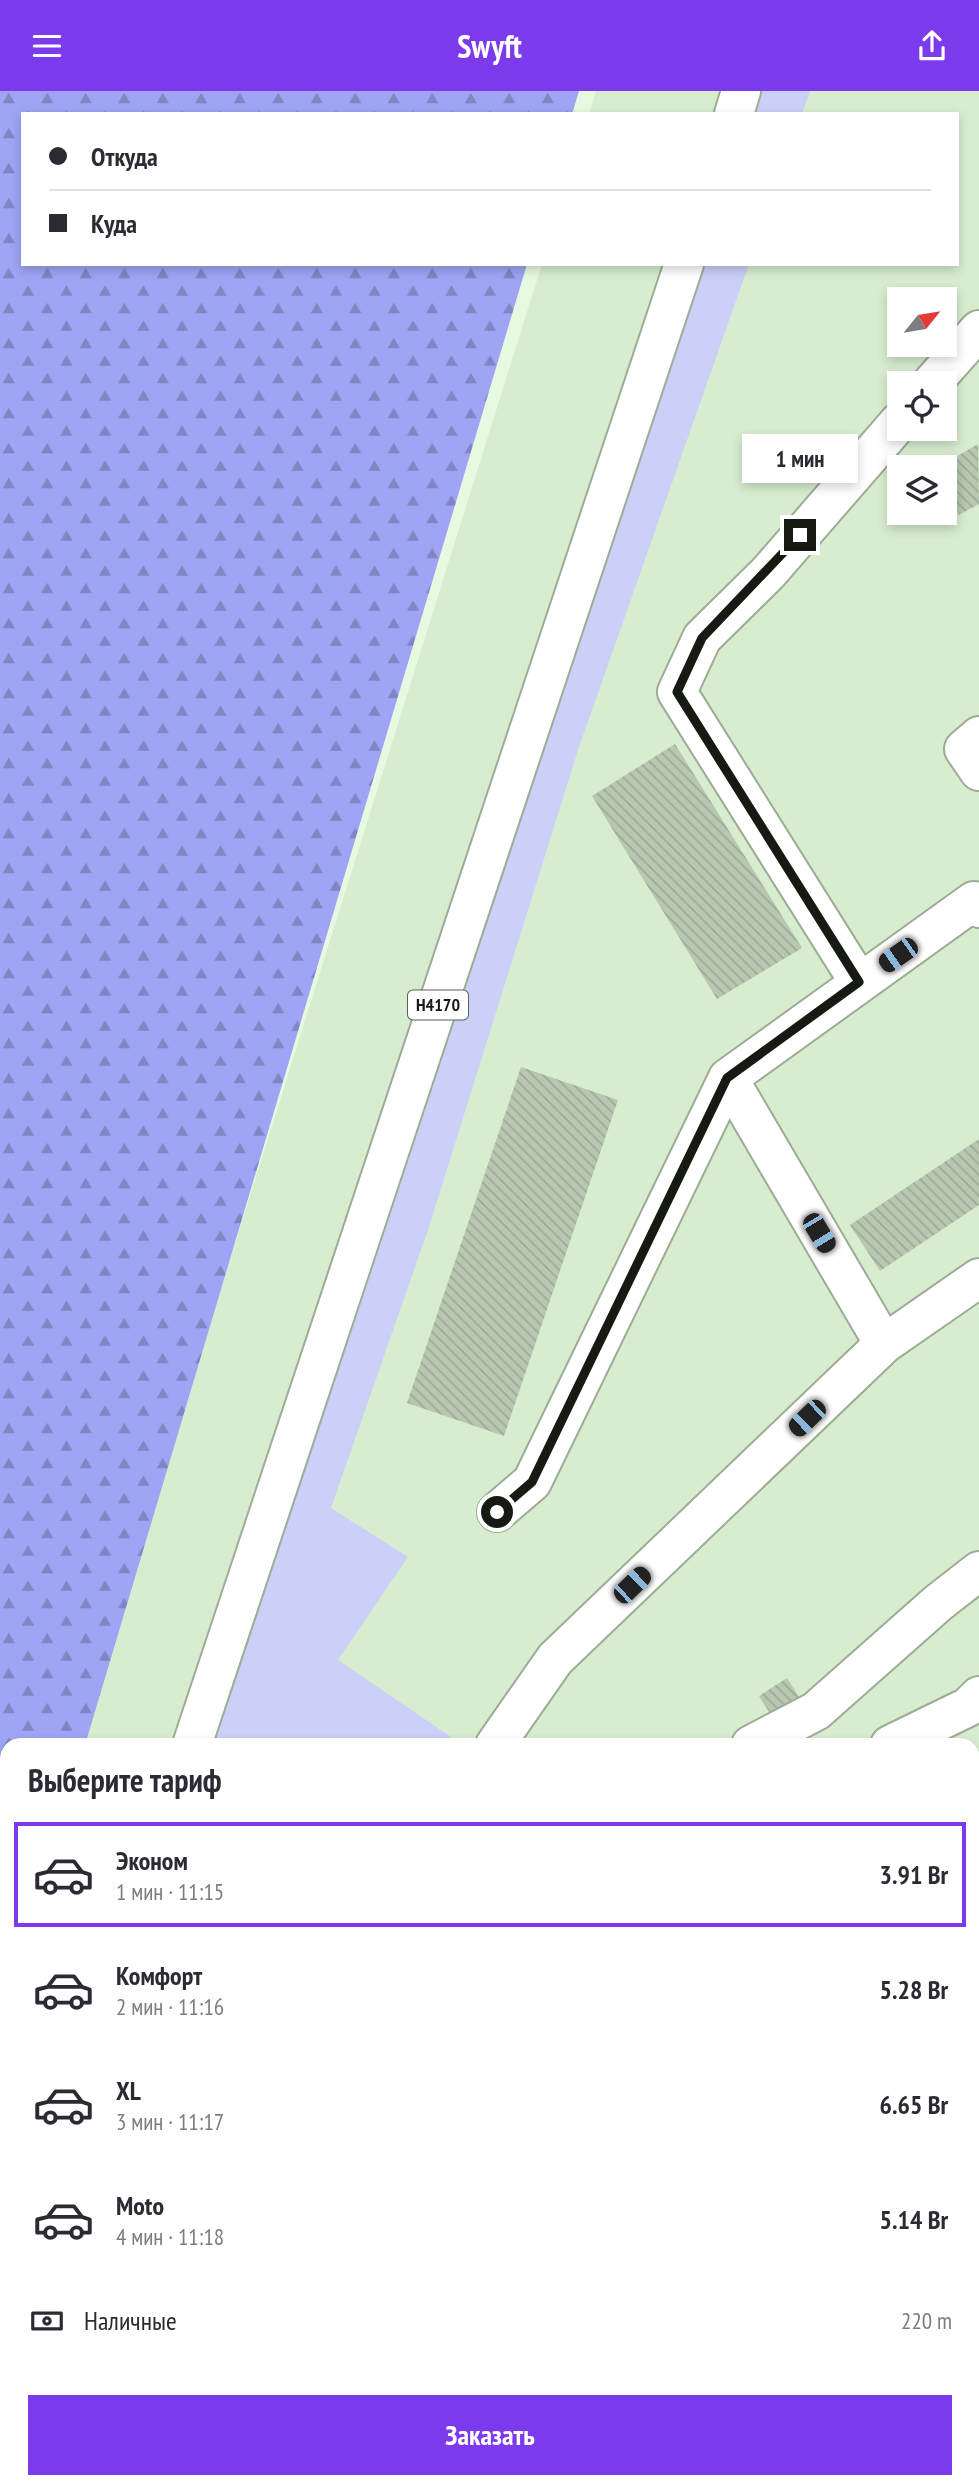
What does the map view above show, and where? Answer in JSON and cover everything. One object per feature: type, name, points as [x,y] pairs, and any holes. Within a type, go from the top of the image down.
[{"type":"main road","points":[[735,112],[741,91]]},
{"type":"main road","name":"Н4170","points":[[193,1738],[683,266]]},
{"type":"main road","points":[[943,371],[979,330]]},
{"type":"main road","points":[[957,384],[979,370]]},
{"type":"main road","points":[[859,982],[677,692],[702,638],[768,573],[887,436]]},
{"type":"main road","points":[[979,736],[964,749],[979,771]]},
{"type":"main road","points":[[497,1512],[532,1482],[727,1078],[974,901],[979,908]]},
{"type":"main road","points":[[727,1078],[884,1344]]},
{"type":"main road","points":[[500,1738],[555,1659],[884,1344],[979,1278]]},
{"type":"main road","points":[[764,1738],[816,1711],[938,1602],[979,1571]]},
{"type":"main road","points":[[904,1738],[968,1707],[979,1696]]},
{"type":"shaded area","points":[[596,91],[979,91],[979,1738],[80,1738],[541,266],[959,266],[959,112],[590,112]]},
{"type":"shaded area","points":[[762,91],[810,91],[803,112],[756,112]]},
{"type":"shaded area","points":[[703,266],[748,266],[578,750],[428,1230],[331,1508],[408,1557],[338,1660],[453,1738],[213,1738],[371,1273]]},
{"type":"green space","points":[[0,91],[579,91],[573,112],[21,112],[21,266],[526,266],[87,1738],[0,1738]]},
{"type":"building","points":[[978,444],[979,504],[959,515],[957,512],[957,456]]},
{"type":"building","points":[[675,744],[802,948],[717,999],[592,796]]},
{"type":"building","points":[[521,1067],[618,1100],[504,1436],[407,1403]]},
{"type":"building","points":[[979,1139],[979,1205],[880,1271],[850,1225]]},
{"type":"building","points":[[787,1678],[799,1697],[771,1715],[759,1696]]},
{"type":"route","points":[[497,1512],[532,1482],[727,1078],[859,982],[677,692],[702,638],[768,573],[800,535]]}]
